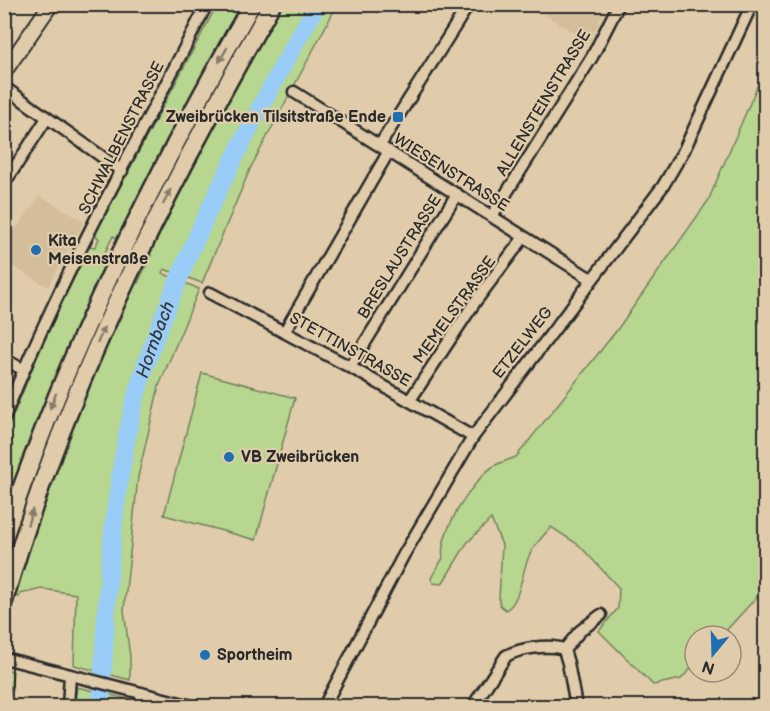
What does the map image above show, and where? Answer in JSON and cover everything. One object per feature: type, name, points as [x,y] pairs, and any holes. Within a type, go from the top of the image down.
[{"type":"highway","points":[[4,538],[45,423],[110,270],[252,4]]},
{"type":"highway","points":[[6,597],[60,432],[126,278],[215,106],[272,4]]},
{"type":"main road","points":[[4,72],[46,6]]},
{"type":"street","name":"SCHWALBENSTRASSE","points":[[4,418],[24,370],[207,4]]},
{"type":"street","points":[[285,331],[384,148],[469,4]]},
{"type":"street","name":"ALLENSTEINSTRASSE","points":[[492,216],[592,57],[619,4]]},
{"type":"street","name":"ETZELWEG","points":[[324,706],[403,556],[473,437],[663,186],[684,150],[752,4]]},
{"type":"street","points":[[4,87],[122,171]]},
{"type":"street","name":"WIESENSTRASSE","points":[[294,92],[591,279]]},
{"type":"street","points":[[4,184],[47,118]]},
{"type":"street","name":"BRESLAUSTRASSE","points":[[350,367],[457,194]]},
{"type":"street","name":"MEMELSTRASSE","points":[[410,400],[475,302],[525,237]]},
{"type":"street","name":"STETTINSTRASSE","points":[[210,293],[285,331],[473,437]]},
{"type":"street","points":[[4,359],[24,370]]},
{"type":"street","points":[[564,650],[580,630],[601,615]]},
{"type":"street","points":[[473,706],[506,656],[514,652],[552,647],[564,650]]},
{"type":"street","points":[[564,650],[576,706]]},
{"type":"street","points":[[4,658],[192,706]]},
{"type":"street","points":[[68,706],[74,676]]},
{"type":"street","points":[[141,706],[142,693]]},
{"type":"shaded area","points":[[607,4],[589,42],[529,5]]},
{"type":"shaded area","name":"Kita Meisenstraße","points":[[40,196],[84,221],[48,287],[5,262],[5,237],[8,232],[12,234]]},
{"type":"green space","points":[[217,5],[337,5],[250,169],[202,283],[164,269],[162,273],[199,289],[159,386],[138,477],[124,610],[130,657],[130,680],[74,665],[76,594],[42,589],[20,594],[19,597],[5,592],[4,438],[43,342],[89,246],[95,247],[99,239],[95,234]],"holes":[[[113,236],[151,255],[138,283],[99,265]]]},
{"type":"green space","points":[[765,68],[765,588],[732,624],[683,624],[683,677],[653,685],[599,631],[618,608],[619,588],[579,545],[551,527],[530,554],[515,600],[506,610],[500,605],[499,599],[502,545],[491,519],[467,543],[442,584],[433,583],[431,578],[443,558],[443,548],[451,522],[467,494],[476,482],[494,466],[516,457],[617,330],[708,201]]},
{"type":"green space","name":"VB Zweibrücken","points":[[202,373],[295,398],[256,540],[164,515]]},
{"type":"green space","points":[[5,668],[13,672],[8,706],[5,706]]},
{"type":"green space","points":[[77,687],[128,699],[127,706],[74,706]]},
{"type":"waterway","name":"Hornbach","points":[[101,706],[107,598],[118,489],[131,417],[141,380],[182,271],[229,169],[263,102],[318,4]]},
{"type":"place","name":"Zweibrücken Tilsitstraße Ende","points":[[398,117]]},
{"type":"place","name":"Kita Meisenstraße","points":[[36,250]]},
{"type":"place","name":"VB Zweibrücken","points":[[229,457]]},
{"type":"place","name":"Sportheim","points":[[205,655]]}]
